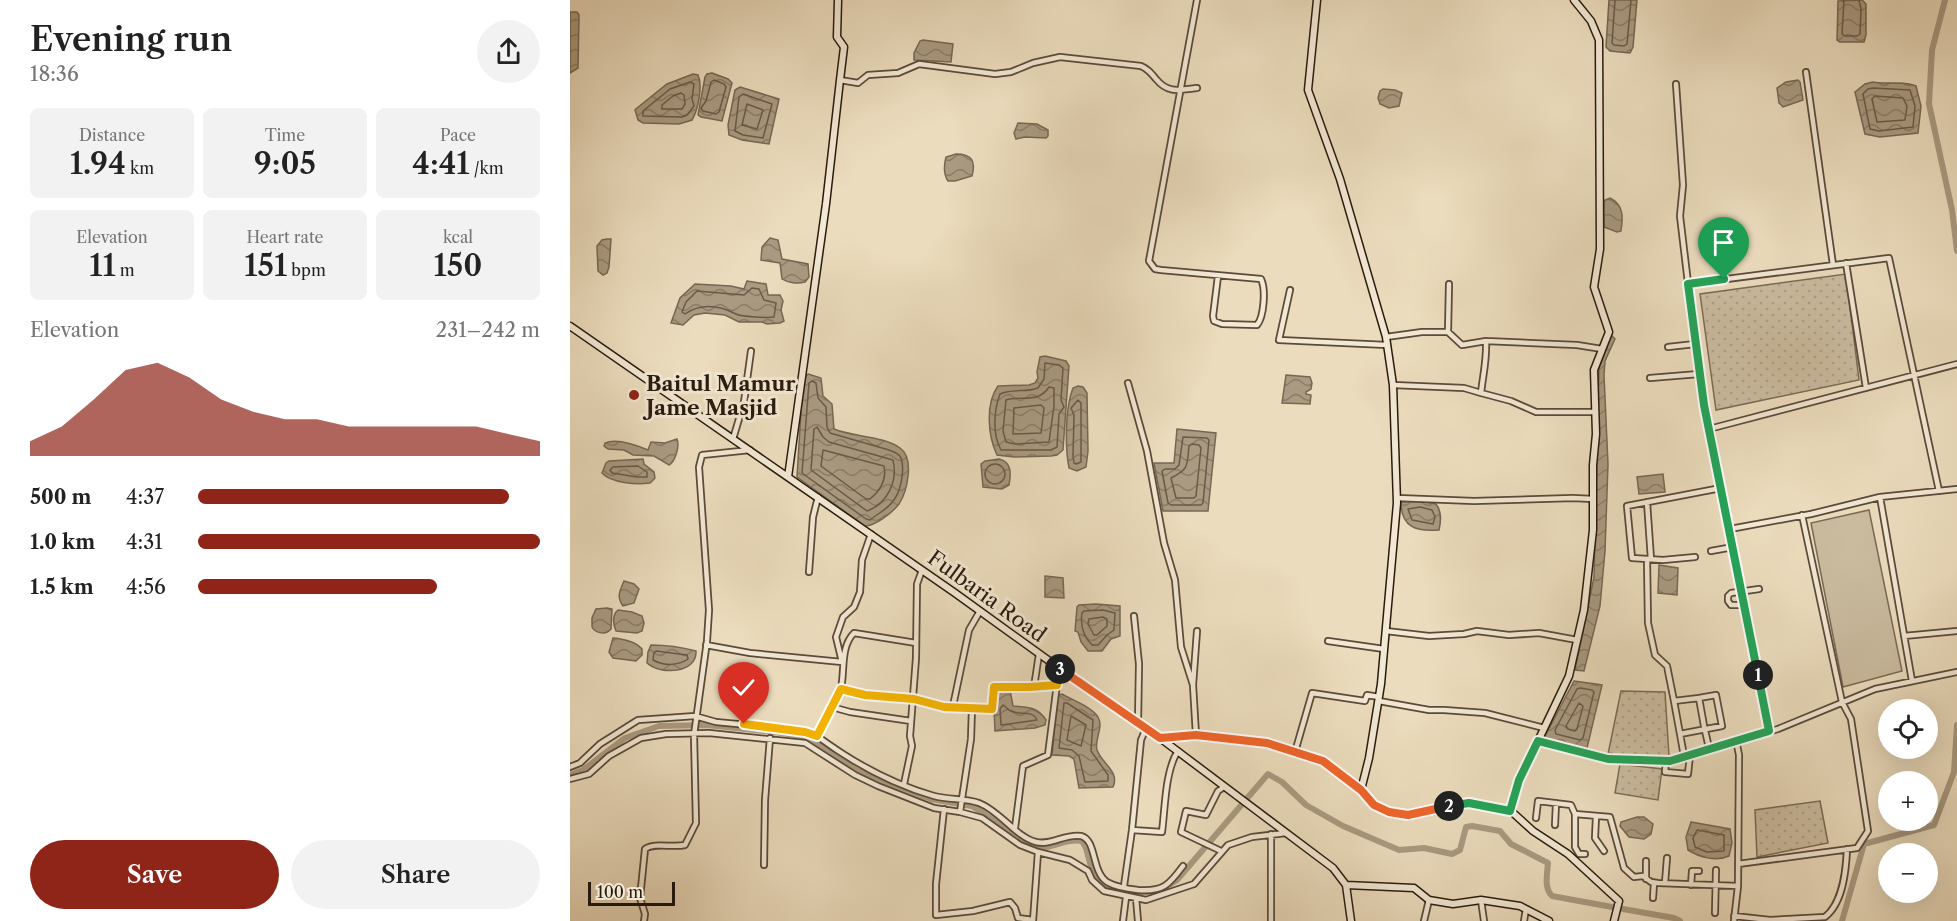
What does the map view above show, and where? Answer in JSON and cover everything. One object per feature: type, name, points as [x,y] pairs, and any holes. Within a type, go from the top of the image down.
[{"type":"street","points":[[788,477],[826,204],[844,47],[837,37],[838,0]]},
{"type":"street","points":[[1197,0],[1149,261],[1155,269],[1161,270],[1261,279],[1264,284],[1261,322],[1257,326],[1222,324],[1214,321],[1218,276]]},
{"type":"street","points":[[1317,0],[1308,90],[1340,179],[1386,337],[1393,385],[1397,498],[1379,699],[1361,790]]},
{"type":"street","points":[[1510,811],[1519,780],[1569,676],[1584,610],[1593,530],[1593,465],[1596,434],[1594,370],[1609,332],[1594,287],[1600,249],[1599,40],[1591,21],[1574,0]]},
{"type":"street","points":[[840,81],[858,83],[868,75],[898,73],[919,63],[995,74],[1011,72],[1034,63],[1060,57],[1141,66],[1148,69],[1162,87],[1168,90],[1197,88]]},
{"type":"street","points":[[1806,72],[1833,265]]},
{"type":"street","points":[[1676,84],[1683,185],[1680,216],[1699,374],[1769,731]]},
{"type":"street","points":[[1688,284],[1886,258],[1891,261],[1939,491]]},
{"type":"street","points":[[1846,263],[1866,387]]},
{"type":"street","points":[[1448,332],[1449,284]]},
{"type":"street","points":[[1290,290],[1279,340],[1387,345]]},
{"type":"street","name":"Fulbaria Road","points":[[570,326],[1160,738],[1333,868],[1346,885]]},
{"type":"street","points":[[1386,337],[1422,332],[1448,332],[1462,345],[1486,341],[1577,345],[1602,349]]},
{"type":"street","points":[[1482,393],[1483,375],[1487,364],[1486,341]]},
{"type":"street","points":[[1668,347],[1695,344]]},
{"type":"street","points":[[733,439],[744,402],[751,351]]},
{"type":"street","points":[[1709,429],[1957,364]]},
{"type":"street","points":[[1650,378],[1699,374]]},
{"type":"street","points":[[1128,383],[1148,451],[1164,543],[1175,580],[1181,647],[1193,685]]},
{"type":"street","points":[[1393,385],[1464,388],[1511,401],[1536,412],[1595,412]]},
{"type":"street","points":[[644,921],[645,914],[640,898],[645,849],[652,846],[685,845],[696,824],[695,716],[709,610],[699,468],[702,455],[750,450]]},
{"type":"street","points":[[1695,556],[1663,560],[1632,558],[1628,506],[1721,488]]},
{"type":"street","points":[[1730,529],[1802,516],[1880,497],[1957,489]]},
{"type":"street","points":[[808,572],[813,516],[818,497]]},
{"type":"street","points":[[1880,497],[1912,681]]},
{"type":"street","points":[[1397,498],[1474,501],[1593,499]]},
{"type":"street","points":[[1647,502],[1648,623],[1655,654],[1668,666],[1680,734],[1687,755],[1688,774],[1665,772],[1666,761]]},
{"type":"street","points":[[1738,864],[1857,848],[1868,831],[1851,719],[1842,702],[1802,516]]},
{"type":"street","points":[[817,736],[841,689],[842,662],[836,637],[843,617],[854,607],[860,592],[862,560],[871,534]]},
{"type":"street","points":[[1711,551],[1733,547]]},
{"type":"street","points":[[904,784],[912,746],[917,584],[922,570]]},
{"type":"street","points":[[1744,601],[1738,605],[1731,605],[1728,596],[1731,593],[1759,589]]},
{"type":"street","points":[[953,706],[969,630],[980,611]]},
{"type":"street","points":[[1134,616],[1139,664],[1138,723]]},
{"type":"street","points":[[1196,735],[1193,685],[1197,631]]},
{"type":"street","points":[[1386,631],[1429,636],[1477,631],[1509,634],[1539,633],[1577,640]]},
{"type":"street","points":[[1904,636],[1957,631]]},
{"type":"street","points":[[842,662],[850,637],[854,633],[916,643]]},
{"type":"street","points":[[1328,641],[1384,649]]},
{"type":"street","points":[[706,645],[750,653],[842,662]]},
{"type":"street","points":[[1034,687],[1039,654]]},
{"type":"street","points":[[1015,828],[1023,766],[1048,755],[1059,668]]},
{"type":"street","points":[[1538,741],[1608,759],[1666,761],[1769,731],[1875,689],[1957,672]]},
{"type":"street","points":[[841,689],[865,695],[914,699],[944,707],[992,709],[994,687],[1057,685]]},
{"type":"street","points":[[1295,752],[1312,693],[1365,701],[1367,695],[1429,711],[1485,713],[1544,728]]},
{"type":"street","points":[[1674,701],[1716,695],[1722,726],[1680,734]]},
{"type":"street","points":[[1700,698],[1709,748]]},
{"type":"street","points":[[832,707],[911,721]]},
{"type":"street","points":[[960,812],[972,739],[972,708]]},
{"type":"street","points":[[570,767],[580,763],[600,744],[638,720],[695,716],[716,722],[780,728],[817,736],[858,765],[936,797],[980,804],[1036,842],[1050,842],[1071,836],[1082,837],[1090,843],[1098,873],[1106,881],[1136,890],[1160,888],[1169,885],[1182,866]]},
{"type":"street","points":[[1124,886],[1141,740],[1146,728]]},
{"type":"street","points":[[570,779],[588,774],[609,756],[641,738],[666,734],[709,733],[805,743],[855,775],[911,800],[982,818],[1020,845],[1070,860],[1088,871],[1092,880],[1104,891],[1146,900],[1194,884],[1228,844],[1271,834],[1286,833]]},
{"type":"street","points":[[1160,738],[1196,735],[1267,743],[1323,761],[1361,790],[1374,805],[1389,812],[1408,815],[1469,803],[1510,811],[1533,831],[1568,854],[1619,902],[1614,921]]},
{"type":"street","points":[[764,865],[765,800],[770,738]]},
{"type":"street","points":[[1736,740],[1739,755],[1738,886],[1734,919],[1825,917],[1837,901],[1846,870],[1847,849]]},
{"type":"street","points":[[1132,830],[1162,832],[1168,781],[1173,757],[1178,751]]},
{"type":"street","points":[[1221,851],[1181,832],[1186,811],[1206,814],[1218,790],[1224,787]]},
{"type":"street","points":[[1536,818],[1538,801],[1571,805],[1575,814],[1575,847],[1579,854],[1585,854]]},
{"type":"street","points":[[1555,825],[1557,803]]},
{"type":"street","points":[[944,809],[936,884],[936,915],[973,911],[1010,902],[1018,918],[1033,921],[1038,852]]},
{"type":"street","points":[[1575,814],[1610,817],[1624,868],[1634,877],[1643,876],[1654,883],[1665,884],[1738,886]]},
{"type":"street","points":[[1596,816],[1595,838],[1604,851]]},
{"type":"street","points":[[1271,834],[1271,921]]},
{"type":"street","points":[[1665,884],[1667,858]]},
{"type":"street","points":[[1646,861],[1646,879]]},
{"type":"street","points":[[1715,914],[1716,870]]},
{"type":"street","points":[[1691,885],[1692,871],[1699,872]]},
{"type":"street","points":[[1653,898],[1654,883]]},
{"type":"street","points":[[1351,921],[1346,885],[1414,888],[1429,900],[1453,904],[1481,900],[1520,906],[1548,921]]},
{"type":"street","points":[[1123,921],[1126,897]]},
{"type":"street","points":[[1136,898],[1138,921]]},
{"type":"street","points":[[1424,921],[1429,900]]},
{"type":"street","points":[[1481,900],[1484,921]]},
{"type":"street","points":[[1524,921],[1526,909]]},
{"type":"shaded area","points":[[1846,274],[1859,380],[1716,410],[1700,294]]},
{"type":"shaded area","points":[[1869,510],[1902,671],[1843,687],[1811,523]]},
{"type":"shaded area","points":[[1621,691],[1665,692],[1669,756],[1653,758],[1608,754]]},
{"type":"shaded area","points":[[1620,764],[1662,769],[1658,800],[1615,793]]},
{"type":"shaded area","points":[[1820,801],[1828,843],[1757,857],[1755,810]]},
{"type":"water","points":[[1609,0],[1637,0],[1633,47],[1630,53],[1610,51],[1606,47]]},
{"type":"water","points":[[1862,0],[1866,4],[1864,42],[1837,40],[1838,1]]},
{"type":"water","points":[[570,12],[577,12],[579,15],[578,68],[570,73]]},
{"type":"water","points":[[920,41],[953,44],[951,62],[914,60],[914,53]]},
{"type":"water","points":[[712,73],[732,83],[722,121],[698,115],[705,77]]},
{"type":"water","points":[[693,74],[698,75],[700,91],[692,120],[679,124],[643,123],[638,120],[635,110],[637,108],[667,84]]},
{"type":"water","points":[[1798,80],[1803,100],[1783,107],[1779,103],[1777,88],[1786,82]]},
{"type":"water","points":[[1873,82],[1906,83],[1916,86],[1921,106],[1918,133],[1880,137],[1865,134],[1855,92],[1865,84]]},
{"type":"water","points":[[740,87],[779,99],[769,144],[742,140],[729,135],[728,125],[735,90]]},
{"type":"water","points":[[1383,89],[1402,93],[1399,106],[1389,108],[1380,104],[1378,98]]},
{"type":"water","points":[[1018,123],[1037,124],[1048,130],[1048,136],[1046,138],[1016,139],[1014,133]]},
{"type":"water","points":[[956,154],[966,155],[971,159],[973,162],[972,176],[948,181],[944,169],[946,157]]},
{"type":"water","points":[[1610,198],[1620,208],[1621,231],[1617,232],[1604,227],[1604,203]]},
{"type":"water","points":[[770,238],[778,240],[782,259],[808,264],[809,277],[805,282],[793,283],[782,279],[780,263],[761,260],[762,247]]},
{"type":"water","points":[[611,239],[609,267],[607,273],[603,275],[598,271],[597,246],[602,240]]},
{"type":"water","points":[[747,281],[766,284],[768,295],[780,295],[783,301],[781,310],[784,321],[767,324],[739,322],[725,315],[705,313],[694,315],[683,325],[671,323],[680,298],[695,284],[744,289]]},
{"type":"water","points":[[1611,335],[1615,339],[1605,361],[1604,375],[1608,464],[1605,551],[1600,606],[1584,671],[1575,670],[1594,577],[1599,368]]},
{"type":"water","points":[[1040,357],[1066,361],[1069,366],[1063,450],[1051,456],[997,455],[989,420],[994,393],[998,386],[1035,383],[1038,378]]},
{"type":"water","points":[[808,374],[821,378],[823,396],[832,404],[834,429],[886,441],[905,453],[908,475],[902,499],[892,511],[874,524],[865,526],[797,477],[803,379]]},
{"type":"water","points":[[1286,375],[1310,377],[1311,389],[1306,394],[1311,395],[1310,404],[1282,403]]},
{"type":"water","points":[[1083,387],[1087,393],[1088,451],[1086,467],[1077,471],[1069,468],[1067,428],[1070,396],[1073,388]]},
{"type":"water","points":[[1177,429],[1216,433],[1208,511],[1163,511],[1154,463],[1174,463]]},
{"type":"water","points":[[677,439],[676,454],[669,465],[654,456],[633,455],[624,450],[608,449],[604,446],[605,443],[621,442],[648,450],[651,442],[665,443]]},
{"type":"water","points":[[643,459],[644,464],[654,472],[655,478],[650,483],[624,482],[611,479],[602,473],[609,461]]},
{"type":"water","points":[[999,459],[1008,466],[1009,485],[1002,489],[983,487],[981,464],[985,461]]},
{"type":"water","points":[[1663,474],[1665,492],[1639,494],[1637,477]]},
{"type":"water","points":[[1421,501],[1436,504],[1438,507],[1439,530],[1417,529],[1407,522],[1401,502]]},
{"type":"water","points":[[1659,565],[1678,568],[1677,595],[1658,593]]},
{"type":"water","points":[[1045,576],[1063,578],[1064,598],[1045,597]]},
{"type":"water","points":[[624,581],[634,584],[639,589],[634,603],[623,606],[619,596]]},
{"type":"water","points":[[1096,604],[1120,606],[1120,636],[1111,639],[1102,651],[1088,651],[1081,642],[1078,632],[1075,631],[1077,607]]},
{"type":"water","points":[[596,609],[612,609],[611,629],[604,633],[598,632],[592,627],[592,618]]},
{"type":"water","points":[[618,610],[642,616],[644,623],[642,631],[637,633],[616,631],[614,620]]},
{"type":"water","points":[[613,638],[636,644],[642,649],[642,655],[636,661],[613,658],[609,652]]},
{"type":"water","points":[[651,645],[674,646],[696,651],[695,659],[691,664],[677,670],[668,671],[653,667],[647,663]]},
{"type":"water","points":[[1574,681],[1602,685],[1587,748],[1544,738]]},
{"type":"water","points":[[996,688],[1010,690],[1013,706],[1036,710],[1046,720],[1045,725],[995,731]]},
{"type":"water","points":[[1062,694],[1087,707],[1098,717],[1100,725],[1097,750],[1114,776],[1113,787],[1079,788],[1074,759],[1069,756],[1052,755],[1057,700]]},
{"type":"water","points":[[1644,817],[1653,824],[1651,834],[1644,839],[1629,837],[1620,826],[1621,822]]},
{"type":"water","points":[[1691,822],[1730,829],[1732,843],[1729,856],[1719,859],[1708,858],[1688,850],[1686,837]]},
{"type":"waterway","points":[[1945,0],[1932,50],[1929,104],[1952,210],[1957,251]]},
{"type":"waterway","points":[[570,775],[583,770],[625,738],[659,726],[707,725],[807,737],[856,770],[931,799],[972,806],[1032,846],[1045,847],[1069,841],[1082,841],[1093,874],[1112,892],[1158,892],[1177,880],[1268,774],[1282,782],[1306,805],[1343,826],[1399,850],[1424,848],[1452,854],[1460,850],[1466,827],[1500,831],[1511,844],[1548,863],[1547,885],[1552,896],[1612,907]]},
{"type":"waterway","points":[[1842,921],[1864,844],[1934,825],[1954,772],[1957,725]]},
{"type":"waterway","points":[[1623,909],[1680,921]]},
{"type":"place","name":"Baitul Mamur Jame Masjid","points":[[634,395]]},
{"type":"route","points":[[744,724],[805,732],[817,736],[841,689],[865,695],[914,699],[944,707],[992,709],[994,687],[1057,685],[1059,668],[1160,738],[1196,735],[1267,743],[1323,761],[1361,790],[1374,805],[1389,812],[1408,815],[1469,803],[1510,811],[1519,780],[1538,741],[1608,759],[1670,761],[1769,731],[1704,405],[1688,284],[1724,279]]}]
